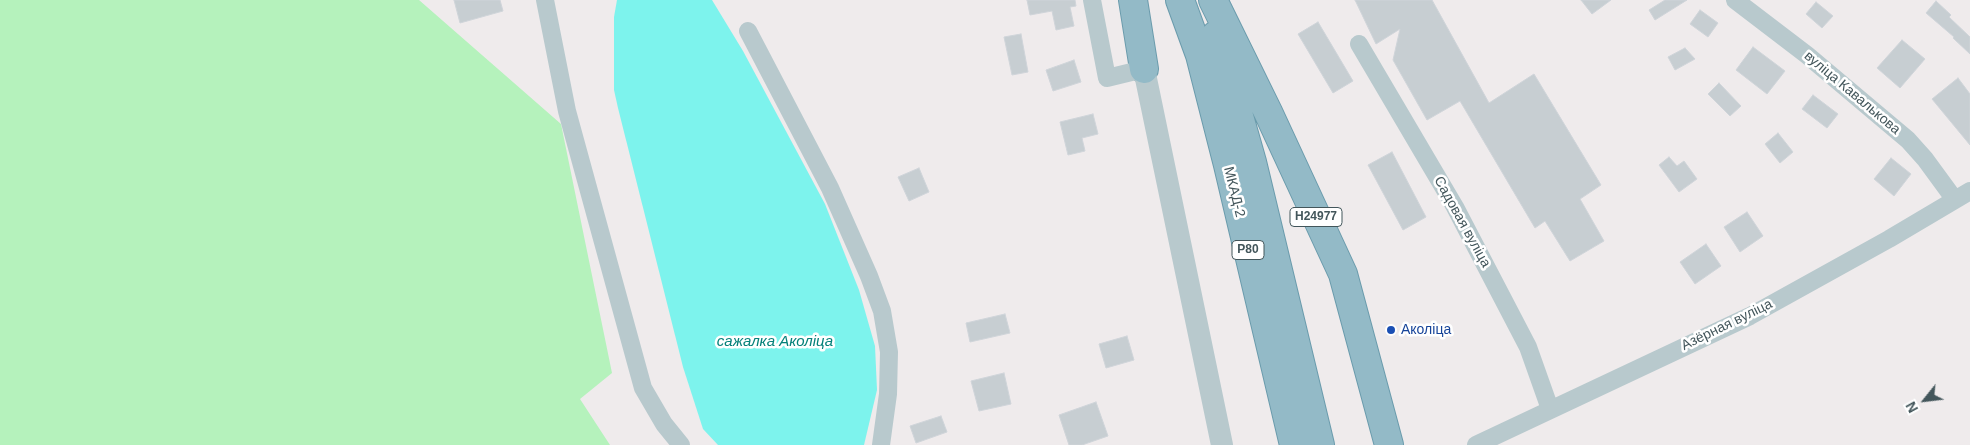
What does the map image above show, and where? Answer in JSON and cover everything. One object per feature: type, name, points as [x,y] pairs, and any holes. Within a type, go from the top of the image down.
[{"type":"highway","points":[[1132,0],[1144,69]]},
{"type":"highway","name":"МКАД-2","points":[[1180,0],[1200,56],[1294,445]]},
{"type":"highway","name":"Р80","points":[[1206,0],[1252,162],[1320,445]]},
{"type":"highway","name":"Н24977","points":[[1213,0],[1268,112],[1343,274],[1389,445]]},
{"type":"street","points":[[545,0],[567,110],[643,388],[664,424],[682,445]]},
{"type":"street","points":[[1092,0],[1107,78],[1144,69],[1222,445]]},
{"type":"street","name":"вуліца Кавалькова","points":[[1735,0],[1807,55],[1908,140],[1933,169],[1955,200]]},
{"type":"street","points":[[748,31],[830,188],[869,276],[882,311],[889,352],[888,394],[881,445]]},
{"type":"street","name":"Садовая вуліца","points":[[1358,44],[1454,207],[1528,347],[1550,409]]},
{"type":"street","name":"Азёрная вуліца","points":[[1476,445],[1750,316],[1970,190]]},
{"type":"green space","points":[[0,0],[419,0],[561,124],[612,373],[580,399],[610,445],[0,445]]},
{"type":"water","name":"сажалка Аколіца","points":[[617,0],[712,0],[743,51],[825,204],[859,290],[875,346],[877,390],[864,445],[718,445],[703,429],[683,367],[614,90],[614,17]]},
{"type":"building","points":[[454,0],[500,0],[503,11],[460,23]]},
{"type":"building","points":[[1027,0],[1075,0],[1076,6],[1070,7],[1074,26],[1056,30],[1052,11],[1030,15]]},
{"type":"building","points":[[1355,0],[1432,0],[1489,103],[1534,74],[1601,185],[1580,199],[1604,241],[1570,261],[1545,221],[1535,228],[1460,101],[1427,120],[1393,60],[1400,29],[1376,44]]},
{"type":"building","points":[[1581,0],[1611,0],[1592,14]]},
{"type":"building","points":[[1665,0],[1687,0],[1655,20],[1649,10]]},
{"type":"building","points":[[1936,1],[1951,15],[1949,17],[1970,37],[1970,54],[1954,37],[1926,13]]},
{"type":"building","points":[[1816,2],[1833,16],[1822,28],[1806,14]]},
{"type":"building","points":[[1700,10],[1718,23],[1708,37],[1690,24]]},
{"type":"building","points":[[1318,22],[1353,81],[1333,93],[1298,34]]},
{"type":"building","points":[[1021,34],[1028,72],[1012,75],[1004,37]]},
{"type":"building","points":[[1902,40],[1925,59],[1900,88],[1877,68]]},
{"type":"building","points":[[1753,47],[1785,71],[1767,94],[1736,70]]},
{"type":"building","points":[[1685,48],[1695,59],[1675,70],[1668,57]]},
{"type":"building","points":[[1074,60],[1081,82],[1053,91],[1046,70]]},
{"type":"building","points":[[1958,78],[1970,94],[1970,145],[1932,99]]},
{"type":"building","points":[[1719,83],[1741,106],[1730,116],[1708,94]]},
{"type":"building","points":[[1813,95],[1838,114],[1827,128],[1802,109]]},
{"type":"building","points":[[1093,114],[1098,134],[1082,138],[1085,151],[1068,155],[1060,122]]},
{"type":"building","points":[[1778,133],[1793,152],[1780,163],[1765,144]]},
{"type":"building","points":[[1392,152],[1426,217],[1403,230],[1368,165]]},
{"type":"building","points":[[1669,157],[1677,166],[1684,161],[1697,179],[1679,192],[1659,165]]},
{"type":"building","points":[[1891,158],[1911,174],[1894,196],[1874,179]]},
{"type":"building","points":[[919,168],[929,192],[909,201],[898,177]]},
{"type":"building","points":[[1747,212],[1763,236],[1740,252],[1724,227]]},
{"type":"building","points":[[1706,244],[1721,266],[1695,284],[1680,262]]},
{"type":"building","points":[[1005,314],[1010,333],[970,342],[966,323]]},
{"type":"building","points":[[1127,336],[1134,360],[1106,368],[1099,344]]},
{"type":"building","points":[[1004,373],[1011,404],[979,411],[971,381]]},
{"type":"building","points":[[1096,402],[1108,436],[1082,445],[1069,445],[1059,415]]},
{"type":"building","points":[[941,416],[947,432],[916,443],[910,426]]},
{"type":"place","name":"Аколіца","points":[[1391,330]]}]
